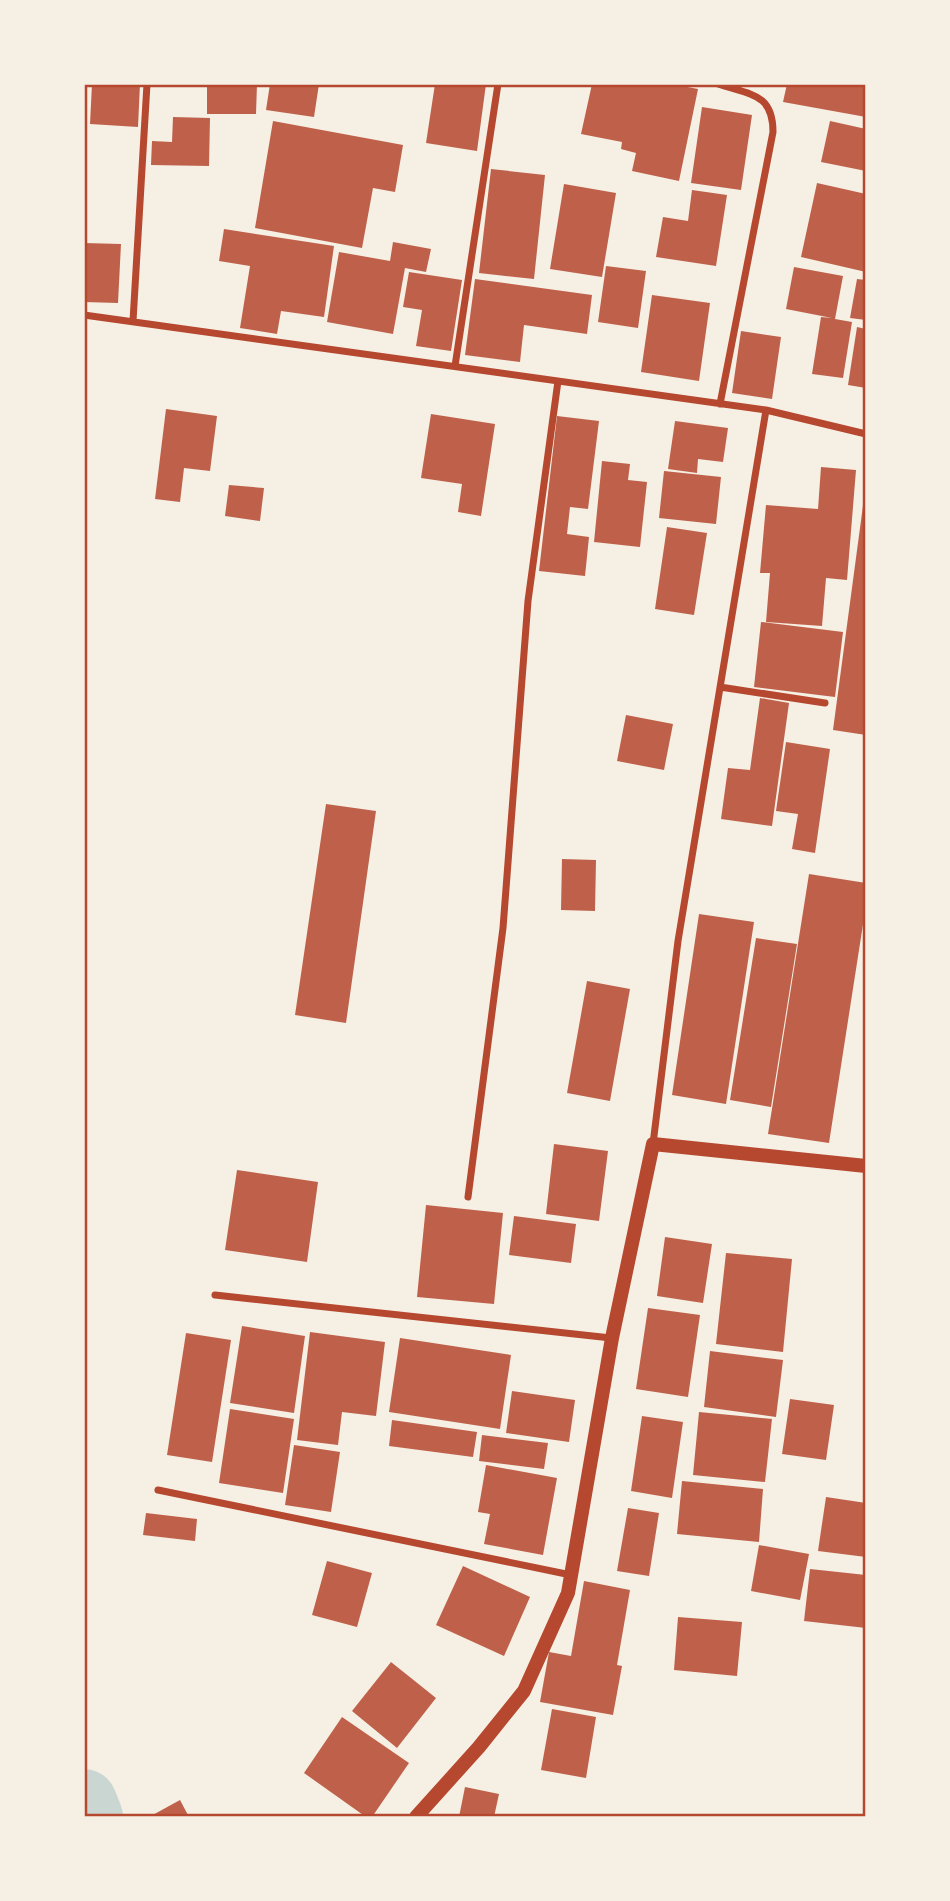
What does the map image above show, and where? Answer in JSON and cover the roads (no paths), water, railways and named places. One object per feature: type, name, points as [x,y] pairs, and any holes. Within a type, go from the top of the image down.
[{"type":"main road","points":[[416,1817],[479,1747],[524,1691],[568,1593],[612,1338],[653,1144],[866,1166]]},
{"type":"street","points":[[134,321],[147,84]]},
{"type":"street","points":[[454,366],[498,84]]},
{"type":"street","points":[[718,84],[761,99],[769,106],[773,118],[773,132],[720,404]]},
{"type":"street","points":[[84,315],[766,410],[866,434]]},
{"type":"street","points":[[468,1197],[503,928],[528,601],[558,381]]},
{"type":"street","points":[[653,1144],[678,941],[766,410]]},
{"type":"street","points":[[720,687],[825,704]]},
{"type":"street","points":[[215,1295],[612,1338]]},
{"type":"street","points":[[158,1490],[571,1575]]},
{"type":"waterway","points":[[84,1802],[90,1817]]}]
